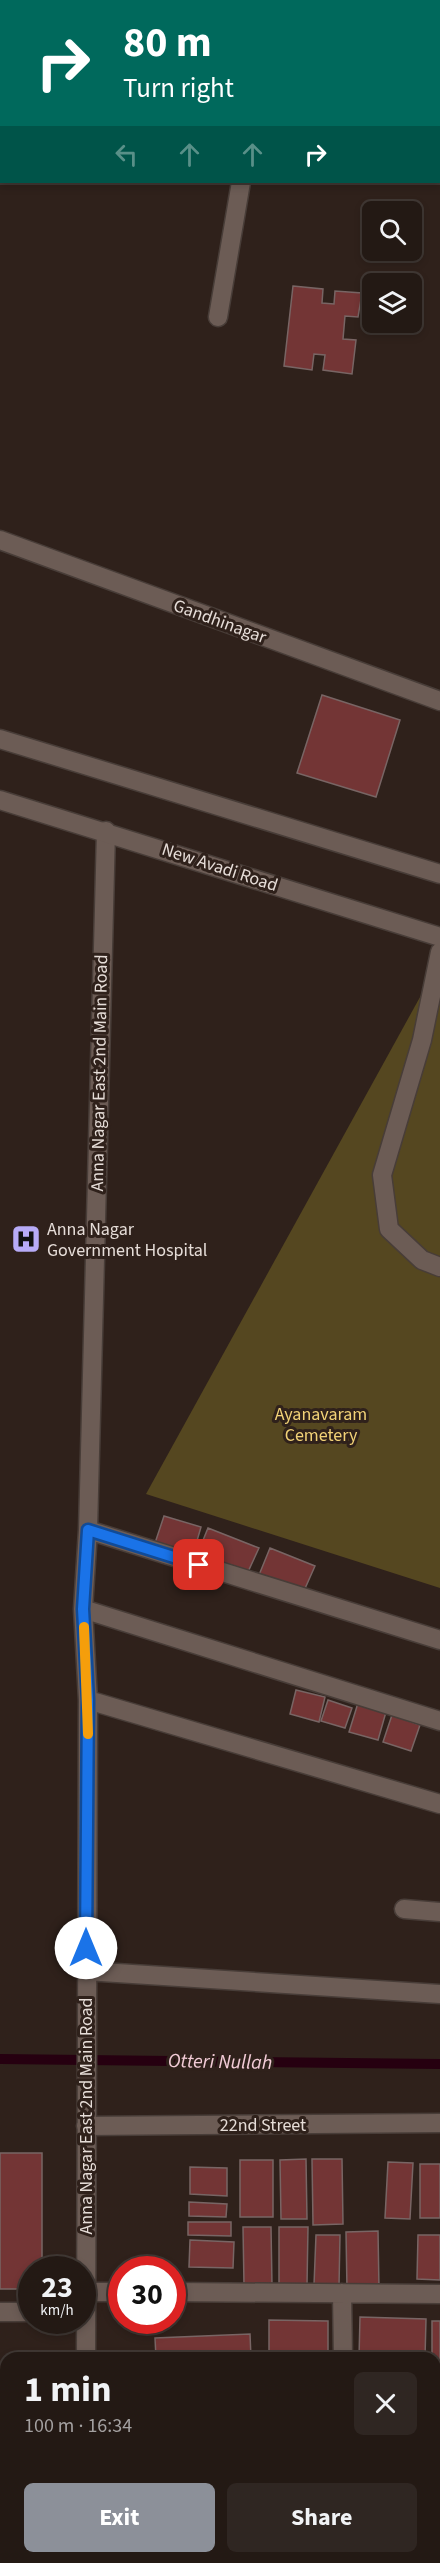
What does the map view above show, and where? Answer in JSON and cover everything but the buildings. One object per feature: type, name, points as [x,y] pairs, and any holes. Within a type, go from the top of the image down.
[{"type":"street","points":[[218,317],[241,183]]},
{"type":"street","name":"Gandhinagar","points":[[0,540],[440,701]]},
{"type":"street","points":[[0,740],[440,874]]},
{"type":"street","name":"New Avadi Road","points":[[0,800],[106,831],[440,937]]},
{"type":"street","name":"Anna Nagar East 2nd Main Road","points":[[86,2256],[88,1700],[83,1609],[88,1530],[106,831]]},
{"type":"street","points":[[440,952],[422,1040],[381,1176],[388,1229],[422,1260],[440,1267]]},
{"type":"street","points":[[88,1530],[440,1640]]},
{"type":"street","points":[[83,1609],[440,1721]]},
{"type":"street","points":[[88,1700],[440,1804]]},
{"type":"street","points":[[404,1909],[440,1912]]},
{"type":"street","points":[[86,1971],[440,1994]]},
{"type":"street","name":"22nd Street","points":[[86,2126],[440,2123]]},
{"type":"street","points":[[186,2292],[440,2294]]},
{"type":"street","points":[[342,2293],[343,2352]]},
{"type":"street","points":[[0,2312],[18,2312]]},
{"type":"street","name":"Anna Nagar East 2nd Main Road","points":[[85,2334],[86,2352]]},
{"type":"green space","name":"Ayanavaram Cemetery","points":[[425,988],[440,994],[440,1588],[146,1494]]},
{"type":"waterway","name":"Otteri Nullah","points":[[0,2059],[440,2064]]},
{"type":"slow traffic","points":[[84,1627],[88,1734]]},
{"type":"place","name":"Anna Nagar Government Hospital","points":[[26,1239]]},
{"type":"route","points":[[86,1948],[88,1700],[83,1609],[88,1530],[199,1565]]}]
